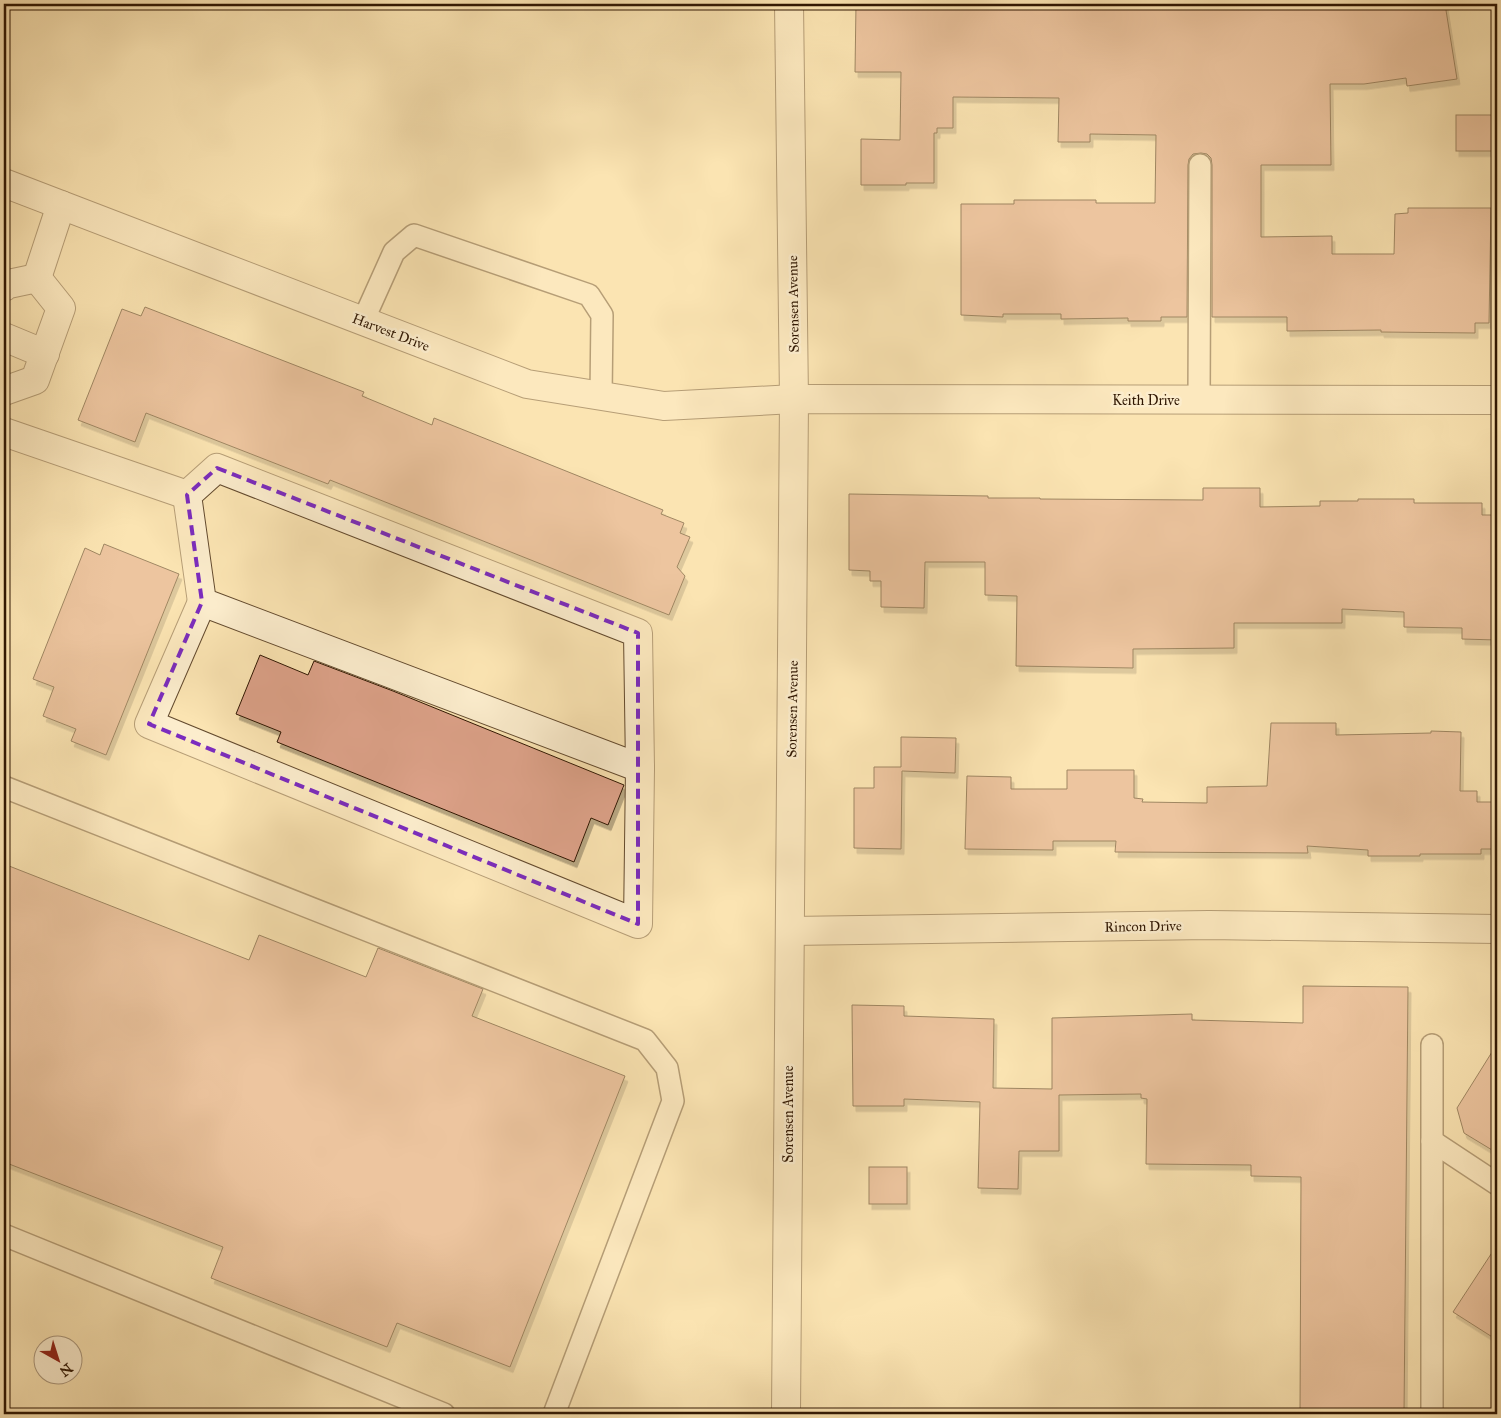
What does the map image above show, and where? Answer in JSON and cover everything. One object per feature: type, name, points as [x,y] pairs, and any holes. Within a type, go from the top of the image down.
[{"type":"street","name":"Sorensen Avenue","points":[[786,1414],[794,399],[789,4]]},
{"type":"street","name":"Harvest Drive","points":[[4,183],[527,384],[664,406],[794,399]]},
{"type":"street","points":[[37,278],[61,205]]},
{"type":"street","points":[[4,287],[4,285],[37,278]]},
{"type":"street","points":[[4,391],[35,380],[61,308],[37,278]]},
{"type":"street","points":[[4,338],[45,354]]},
{"type":"street","name":"Keith Drive","points":[[794,399],[1497,400]]},
{"type":"street","points":[[4,432],[187,495]]},
{"type":"street","points":[[217,468],[638,633],[640,768],[638,924],[149,724],[202,602],[187,495],[217,468]]},
{"type":"street","points":[[202,602],[640,768]]},
{"type":"street","name":"Rincon Drive","points":[[790,930],[1209,925],[1497,929]]},
{"type":"lane","points":[[1199,400],[1200,165]]},
{"type":"lane","points":[[363,321],[394,252],[414,235],[589,296],[602,315],[601,396]]},
{"type":"lane","points":[[4,787],[645,1040],[667,1068],[673,1101],[554,1414]]},
{"type":"lane","points":[[1432,1045],[1432,1414]]},
{"type":"lane","points":[[1432,1141],[1497,1184]]},
{"type":"lane","points":[[4,1236],[444,1414]]},
{"type":"highlighted area","points":[[217,468],[638,633],[638,924],[149,724],[202,602],[187,495]]},
{"type":"building","points":[[856,4],[1445,4],[1457,79],[1407,86],[1406,78],[1364,84],[1330,84],[1331,165],[1261,165],[1261,237],[1332,236],[1332,254],[1394,254],[1395,214],[1408,213],[1408,208],[1491,208],[1489,323],[1475,323],[1475,333],[1381,332],[1381,330],[1287,331],[1287,317],[1212,317],[1212,165],[1211,158],[1207,154],[1201,153],[1193,154],[1189,159],[1188,165],[1187,317],[1161,317],[1161,321],[1128,321],[1128,318],[1061,319],[1061,314],[1003,314],[1003,317],[961,315],[961,204],[1014,204],[1014,200],[1096,200],[1096,203],[1155,203],[1156,135],[1090,134],[1090,142],[1058,142],[1059,98],[953,97],[953,128],[937,128],[937,133],[934,133],[934,183],[861,185],[861,139],[900,140],[901,72],[855,72]]},
{"type":"building","points":[[1456,115],[1492,115],[1492,151],[1456,151]]},
{"type":"building","points":[[145,307],[364,392],[362,396],[432,425],[434,418],[663,510],[661,514],[684,523],[680,533],[690,537],[677,567],[685,576],[669,615],[330,480],[328,484],[146,413],[135,442],[78,420],[122,309],[141,316]]},
{"type":"building","points":[[1203,488],[1260,488],[1260,507],[1320,506],[1320,501],[1358,501],[1358,499],[1414,499],[1414,503],[1482,503],[1482,515],[1497,515],[1497,640],[1462,639],[1462,628],[1404,627],[1404,612],[1342,609],[1342,623],[1234,623],[1234,648],[1133,649],[1133,668],[1016,666],[1017,596],[985,595],[985,562],[925,562],[924,608],[881,607],[881,581],[870,581],[870,571],[849,570],[849,494],[988,496],[988,498],[1040,499],[1203,500]]},
{"type":"building","points":[[104,544],[179,574],[106,755],[71,741],[76,729],[43,716],[54,687],[33,679],[85,548],[100,555]]},
{"type":"building","points":[[260,655],[308,675],[314,661],[624,785],[608,825],[591,818],[574,862],[277,742],[281,732],[236,714]]},
{"type":"building","points":[[1271,723],[1336,723],[1336,735],[1431,733],[1431,731],[1461,732],[1460,791],[1477,791],[1477,802],[1497,802],[1497,849],[1481,849],[1481,854],[1420,854],[1420,856],[1368,856],[1368,850],[1307,846],[1308,853],[1115,852],[1116,841],[1053,841],[1053,850],[965,849],[967,776],[1011,777],[1011,789],[1067,789],[1067,770],[1134,770],[1134,798],[1143,799],[1142,802],[1207,803],[1207,787],[1267,786]]},
{"type":"building","points":[[901,737],[956,738],[955,773],[902,771],[901,849],[854,848],[854,788],[874,788],[874,767],[901,767]]},
{"type":"building","points":[[4,864],[249,960],[259,935],[366,977],[378,948],[483,989],[472,1016],[625,1076],[510,1367],[397,1323],[387,1347],[211,1278],[223,1247],[4,1162]]},
{"type":"building","points":[[1303,986],[1408,987],[1404,1414],[1300,1414],[1301,1177],[1251,1176],[1251,1165],[1146,1164],[1147,1099],[1141,1098],[1141,1094],[1059,1095],[1059,1151],[1019,1151],[1018,1189],[978,1188],[980,1102],[904,1099],[904,1106],[853,1106],[852,1005],[904,1006],[904,1016],[994,1019],[993,1088],[1052,1089],[1052,1018],[1192,1014],[1192,1020],[1303,1023]]},
{"type":"building","points":[[1497,1044],[1497,1153],[1464,1133],[1457,1108]]},
{"type":"building","points":[[869,1167],[907,1167],[907,1204],[869,1204]]},
{"type":"building","points":[[1497,1245],[1497,1340],[1453,1312]]}]
